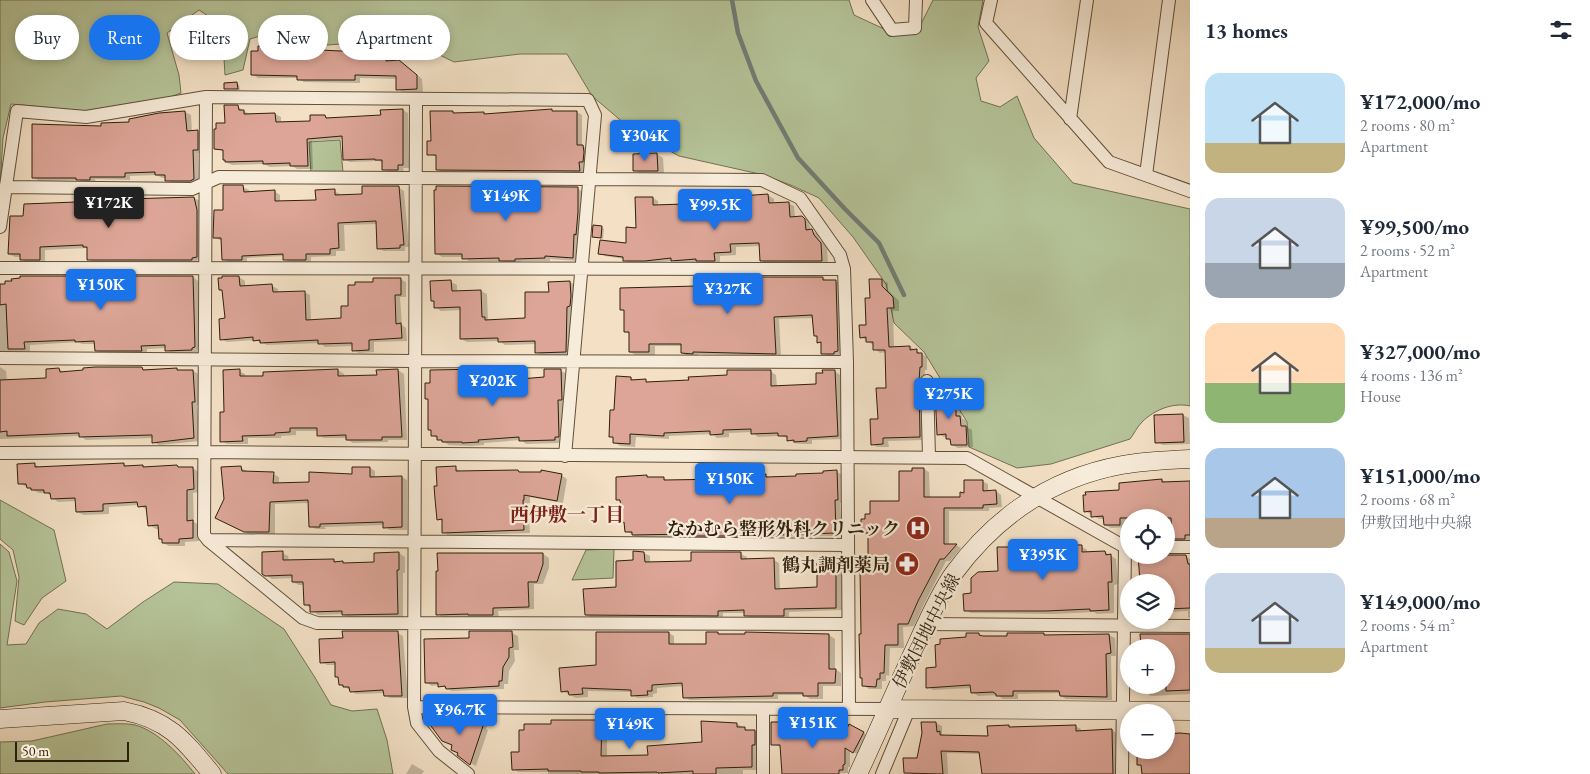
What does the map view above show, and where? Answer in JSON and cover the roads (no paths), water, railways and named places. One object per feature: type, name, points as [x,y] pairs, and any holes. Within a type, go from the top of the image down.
[{"type":"street","points":[[872,0],[892,30],[915,28],[917,2]]},
{"type":"street","points":[[991,0],[986,23],[1109,162],[1190,191]]},
{"type":"street","points":[[1070,119],[1087,0]]},
{"type":"street","points":[[1146,175],[1170,0]]},
{"type":"street","points":[[206,98],[204,535],[303,618],[317,623],[848,624]]},
{"type":"street","points":[[0,227],[17,111],[86,117],[206,98],[588,100],[595,115],[565,456]]},
{"type":"street","points":[[416,100],[414,707],[417,723],[439,751],[468,774]]},
{"type":"street","points":[[5,187],[192,189],[219,177],[762,180],[800,198],[840,255],[844,269],[847,362],[849,709]]},
{"type":"street","points":[[0,268],[844,269]]},
{"type":"street","points":[[0,358],[847,362]]},
{"type":"street","points":[[926,381],[929,457]]},
{"type":"street","points":[[0,453],[204,452],[967,458],[1120,543]]},
{"type":"street","name":"伊敷団地中央線","points":[[858,774],[926,624],[953,574],[983,538],[1014,511],[1034,497],[1090,473],[1154,460],[1190,459]]},
{"type":"street","points":[[208,540],[847,545]]},
{"type":"street","points":[[1175,547],[1190,547]]},
{"type":"street","points":[[926,624],[1120,626]]},
{"type":"street","points":[[1175,626],[1190,626]]},
{"type":"street","points":[[1123,704],[1124,629]]},
{"type":"street","points":[[414,707],[1120,711]]},
{"type":"street","points":[[762,774],[763,709]]},
{"type":"street","points":[[882,774],[909,710]]},
{"type":"street","points":[[0,719],[124,711],[142,714],[158,721],[175,732],[212,774]]},
{"type":"street","points":[[1175,711],[1190,711]]},
{"type":"street","points":[[1122,759],[1122,774]]},
{"type":"waterway","points":[[732,0],[738,33],[756,81],[798,158],[879,243],[904,295]]},
{"type":"place","name":"なかむら整形外科クリニック","points":[[918,528]]},
{"type":"place","name":"鶴丸調剤薬局","points":[[907,564]]},
{"type":"district","name":"西伊敷一丁目","points":[[567,514]]}]
